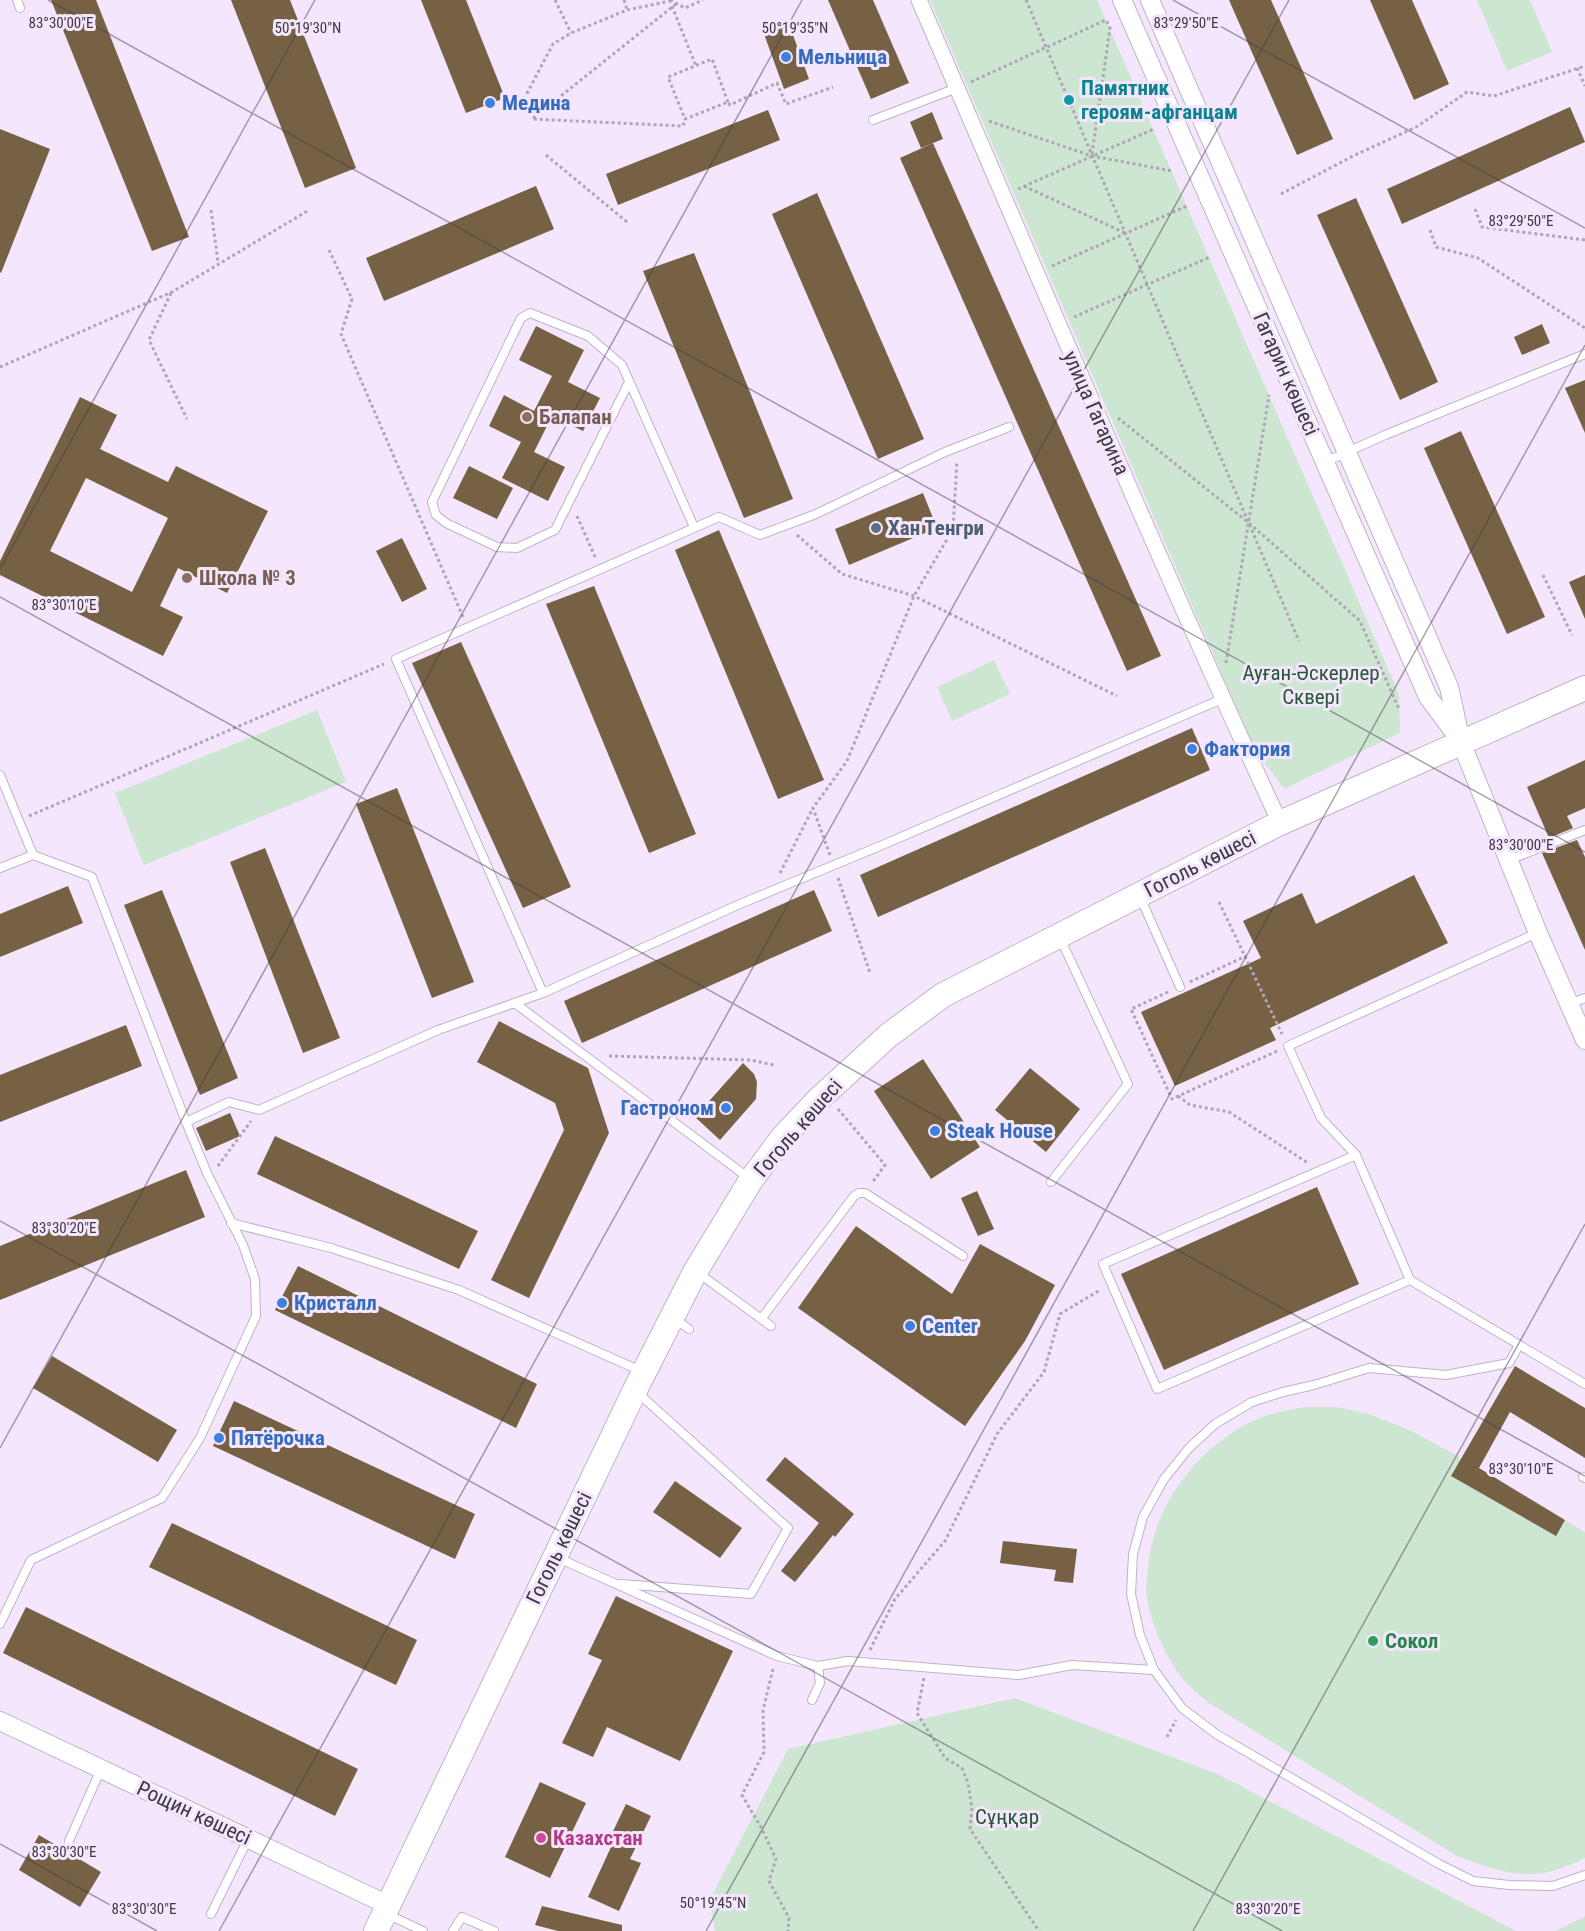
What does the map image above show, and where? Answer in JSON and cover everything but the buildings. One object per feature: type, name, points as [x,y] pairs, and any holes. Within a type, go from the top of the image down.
[{"type":"main road","name":"Гоголь көшесі","points":[[383,1916],[639,1381],[680,1323],[696,1272],[751,1180],[783,1137],[820,1098],[915,1014],[943,995],[1280,823],[1585,688]]},
{"type":"street","name":"улица Гагарина","points":[[920,0],[962,86],[1087,393],[1222,699],[1280,823]]},
{"type":"street","name":"Гагарин көшесі","points":[[1122,0],[1428,697],[1461,742]]},
{"type":"street","name":"Гагарин көшесі","points":[[1150,0],[1449,687],[1461,742],[1538,933],[1577,1001],[1585,1040]]},
{"type":"street","name":"Рощин көшесі","points":[[0,1721],[248,1839],[383,1916]]},
{"type":"lane","points":[[873,120],[962,86]]},
{"type":"lane","points":[[629,382],[555,530],[517,548],[497,547],[446,523],[436,515],[432,502],[521,318],[530,313],[588,336],[622,365],[694,528]]},
{"type":"lane","points":[[1325,462],[1385,435],[1585,354]]},
{"type":"lane","points":[[543,993],[396,659],[719,517],[760,535],[816,514],[958,447],[1009,427]]},
{"type":"lane","points":[[186,1122],[229,1102],[260,1110],[438,1030],[543,993],[771,891],[1222,699]]},
{"type":"lane","points":[[0,775],[33,855]]},
{"type":"lane","points":[[1509,860],[1585,830]]},
{"type":"lane","points":[[0,868],[33,855],[92,877],[186,1122],[207,1173],[243,1245],[255,1279],[256,1316],[200,1438],[162,1498],[31,1560],[0,1624]]},
{"type":"lane","points":[[1139,895],[1180,987]]},
{"type":"lane","points":[[1538,933],[1288,1046],[1321,1118],[1356,1155],[1410,1280],[1585,1384]]},
{"type":"lane","points":[[1051,1182],[1128,1084],[1059,936]]},
{"type":"lane","points":[[516,1004],[751,1180]]},
{"type":"lane","points":[[1356,1155],[1103,1264],[1157,1389],[1410,1280]]},
{"type":"lane","points":[[761,1319],[859,1192],[865,1193],[963,1256]]},
{"type":"lane","points":[[231,1223],[331,1248],[459,1290],[639,1381],[788,1528],[751,1594],[614,1584]]},
{"type":"lane","points":[[696,1272],[771,1326]]},
{"type":"lane","points":[[1519,1345],[1509,1363],[1446,1375],[1369,1368],[1252,1402],[1215,1424],[1189,1448],[1164,1479],[1143,1517],[1132,1554],[1131,1594],[1140,1635],[1154,1670],[1182,1708],[1216,1734],[1439,1864],[1473,1881],[1509,1886],[1553,1886],[1585,1875]]},
{"type":"lane","points":[[555,1557],[777,1656],[818,1666],[848,1661],[1019,1675],[1072,1665],[1154,1670]]},
{"type":"lane","points":[[812,1700],[820,1683],[818,1666]]},
{"type":"lane","points":[[69,1841],[101,1769]]},
{"type":"lane","points":[[211,1914],[248,1839]]},
{"type":"lane","points":[[383,1916],[423,1931]]},
{"type":"lane","points":[[453,1931],[462,1917],[494,1931]]},
{"type":"path","points":[[555,0],[571,33]]},
{"type":"path","points":[[624,0],[627,10]]},
{"type":"path","points":[[674,5],[685,8],[703,0]]},
{"type":"path","points":[[1026,0],[1299,641]]},
{"type":"path","points":[[524,99],[553,44],[571,33],[627,10],[670,1],[674,5],[696,66]]},
{"type":"path","points":[[674,5],[532,119],[683,126],[685,119],[668,77],[712,60],[730,105],[777,83],[786,104],[833,87]]},
{"type":"path","points":[[962,86],[1106,20],[1110,28],[1092,156]]},
{"type":"path","points":[[1281,194],[1351,157],[1418,126],[1467,92],[1494,96],[1585,66]]},
{"type":"path","points":[[1577,68],[1585,86]]},
{"type":"path","points":[[685,119],[728,102]]},
{"type":"path","points":[[981,118],[1092,156],[1172,171]]},
{"type":"path","points":[[1012,191],[1154,129]]},
{"type":"path","points":[[546,155],[627,222]]},
{"type":"path","points":[[1024,186],[1125,233]]},
{"type":"path","points":[[1046,268],[1187,206]]},
{"type":"path","points":[[1475,209],[1482,226],[1585,240]]},
{"type":"path","points":[[211,210],[218,262]]},
{"type":"path","points":[[0,367],[172,292],[218,262],[309,210]]},
{"type":"path","points":[[1430,230],[1436,247],[1478,258],[1585,328]]},
{"type":"path","points":[[329,250],[352,299],[341,334],[468,627]]},
{"type":"path","points":[[1068,320],[1210,257]]},
{"type":"path","points":[[172,292],[150,340],[187,419]]},
{"type":"path","points":[[1225,667],[1269,395]]},
{"type":"path","points":[[1116,416],[1249,524],[1360,621],[1399,709]]},
{"type":"path","points":[[771,891],[813,808],[848,761],[914,596],[953,529],[958,447]]},
{"type":"path","points":[[570,500],[600,569]]},
{"type":"path","points":[[785,525],[842,574],[914,596],[1117,696]]},
{"type":"path","points":[[1543,575],[1572,635]]},
{"type":"path","points":[[19,820],[396,659]]},
{"type":"path","points":[[813,808],[870,973]]},
{"type":"path","points":[[1219,902],[1246,957],[1288,1046],[1172,1099],[1131,1010],[1246,957]]},
{"type":"path","points":[[583,1055],[751,1060],[774,1065]]},
{"type":"path","points":[[1178,1096],[1190,1105],[1228,1112],[1319,1171]]},
{"type":"path","points":[[833,1103],[885,1165],[865,1193]]},
{"type":"path","points":[[207,1173],[219,1165],[260,1110]]},
{"type":"path","points":[[863,1662],[895,1599],[945,1541],[997,1434],[1044,1372],[1060,1314],[1112,1284]]},
{"type":"path","points":[[777,1656],[763,1710],[764,1752],[742,1796],[762,1829],[776,1859],[769,1881],[789,1918],[788,1931]]},
{"type":"path","points":[[926,1668],[917,1713],[945,1758],[962,1768],[968,1783],[972,1808],[969,1829],[1039,1931]]},
{"type":"path","points":[[1167,1737],[1182,1708]]},
{"type":"green space","name":"Ауған-Әскерлер Сквері","points":[[930,0],[1097,0],[1399,694],[1400,733],[1284,789],[1254,748]]},
{"type":"green space","points":[[1477,0],[1530,0],[1552,52],[1507,71]]},
{"type":"green space","points":[[994,660],[1010,694],[952,721],[937,687]]},
{"type":"green space","points":[[317,710],[346,782],[144,865],[115,793]]},
{"type":"green space","name":"Сокол","points":[[1305,1407],[1337,1407],[1369,1414],[1414,1432],[1585,1532],[1585,1858],[1551,1871],[1521,1874],[1491,1868],[1457,1856],[1209,1703],[1191,1688],[1170,1660],[1156,1630],[1146,1591],[1152,1544],[1169,1501],[1197,1463],[1233,1432],[1265,1416]]},
{"type":"green space","name":"Сұңқар","points":[[1015,1698],[1220,1775],[1516,1931],[715,1931],[710,1899],[788,1749]]},
{"type":"green space","points":[[1585,1916],[1585,1931],[1555,1931]]},
{"type":"place","name":"Мельница","points":[[786,57]]},
{"type":"place","name":"Памятник героям-афганцам","points":[[1069,100]]},
{"type":"place","name":"Медина","points":[[490,103]]},
{"type":"place","name":"Балапан","points":[[527,417]]},
{"type":"place","name":"Хан Тенгри","points":[[876,528]]},
{"type":"place","name":"Школа № 3","points":[[187,578]]},
{"type":"place","name":"Фактория","points":[[1192,749]]},
{"type":"place","name":"Гастроном","points":[[726,1108]]},
{"type":"place","name":"Steak House","points":[[935,1131]]},
{"type":"place","name":"Кристалл","points":[[282,1303]]},
{"type":"place","name":"Center","points":[[910,1326]]},
{"type":"place","name":"Пятёрочка","points":[[219,1438]]},
{"type":"place","name":"Сокол","points":[[1373,1641]]},
{"type":"place","name":"Казахстан","points":[[541,1838]]}]
